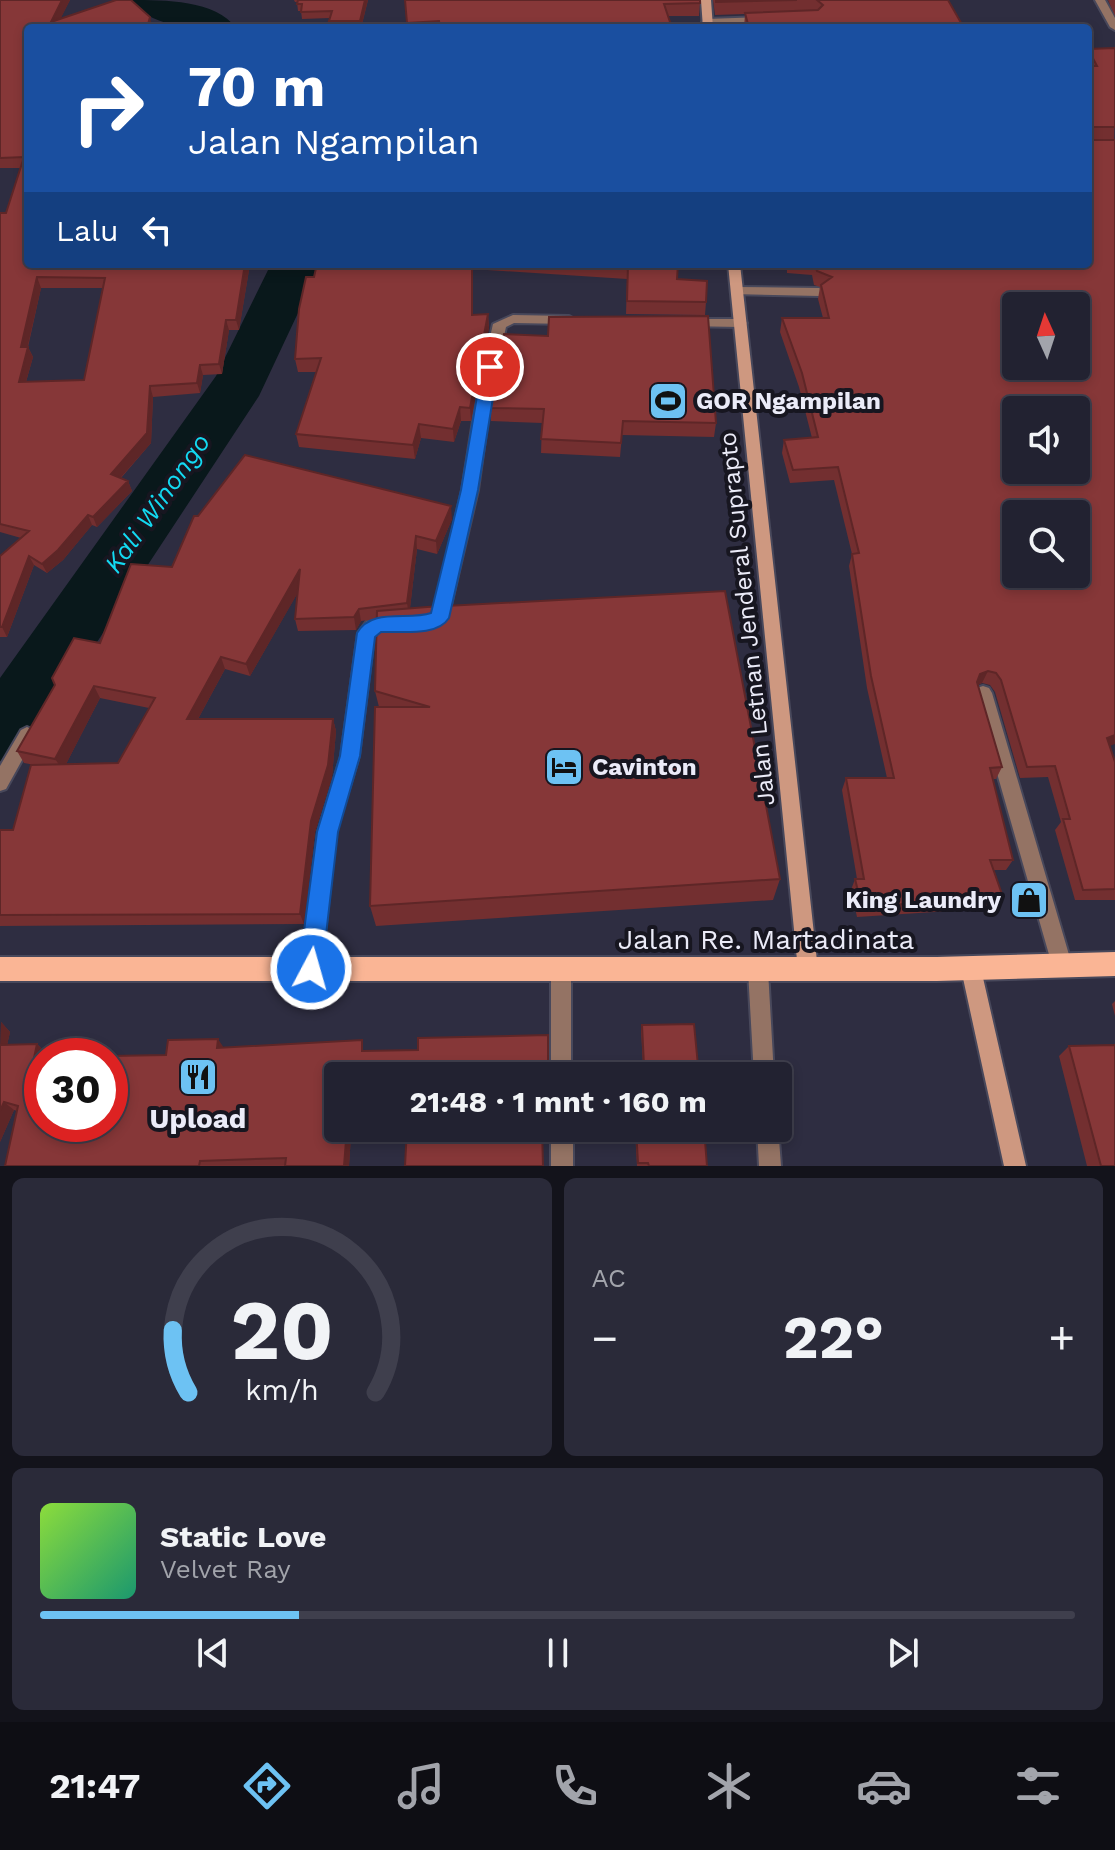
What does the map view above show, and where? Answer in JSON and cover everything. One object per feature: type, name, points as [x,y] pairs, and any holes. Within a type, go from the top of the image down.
[{"type":"main road","points":[[706,0],[708,24]]},
{"type":"main road","name":"Jalan Letnan Jenderal Suprapto","points":[[734,268],[808,970]]},
{"type":"main road","name":"Jalan Re. Martadinata","points":[[0,969],[808,970],[1115,964]]},
{"type":"main road","points":[[971,969],[1015,1166]]},
{"type":"street","points":[[1100,0],[1115,27]]},
{"type":"street","points":[[737,291],[819,292]]},
{"type":"street","points":[[311,969],[327,832],[350,756],[366,633],[378,625],[430,623],[439,618],[470,490],[485,389],[500,324],[513,319],[589,320]]},
{"type":"street","points":[[676,322],[740,323]]},
{"type":"street","points":[[983,693],[1062,965]]},
{"type":"street","points":[[0,783],[35,721]]},
{"type":"street","points":[[561,969],[561,1062]]},
{"type":"street","points":[[758,970],[763,1062]]},
{"type":"street","points":[[562,1142],[562,1166]]},
{"type":"street","points":[[769,1142],[770,1166]]},
{"type":"lane","points":[[720,24],[768,20]]},
{"type":"building","points":[[0,0],[62,0],[51,22],[116,0],[131,0],[150,17],[148,24],[24,24],[24,157],[0,158]]},
{"type":"building","points":[[298,0],[365,0],[360,21],[329,21],[332,11],[301,12],[302,4],[297,4]]},
{"type":"building","points":[[405,0],[700,0],[700,3],[664,4],[671,24],[407,23]]},
{"type":"building","points":[[716,0],[797,0],[716,2]]},
{"type":"building","points":[[817,0],[948,0],[962,24],[748,24],[745,13],[818,10],[823,5]]},
{"type":"building","points":[[1115,48],[1115,127],[1092,128],[1092,66],[1097,66],[1092,49]]},
{"type":"building","points":[[1092,140],[1115,140],[1115,735],[1107,738],[1115,762],[1115,889],[1083,890],[1063,819],[1070,819],[1055,766],[1027,767],[1001,680],[996,673],[988,671],[980,674],[977,682],[1002,767],[990,768],[1013,860],[990,860],[1003,897],[862,907],[855,879],[864,879],[846,778],[894,778],[871,676],[852,554],[859,553],[838,467],[793,470],[784,440],[818,437],[802,373],[782,318],[829,318],[821,285],[832,277],[816,268],[1092,268]]},
{"type":"building","points":[[24,157],[24,268],[244,268],[236,320],[226,320],[219,364],[200,365],[197,383],[150,386],[147,433],[111,474],[128,481],[93,517],[88,515],[42,564],[29,556],[0,627],[0,556],[29,531],[0,524],[0,213],[6,213]],"holes":[[[37,277],[105,278],[84,380],[19,382],[28,347],[21,347]]]},
{"type":"building","points":[[316,268],[472,268],[472,315],[488,314],[470,408],[460,407],[453,429],[419,424],[413,445],[296,434],[321,358],[295,359],[299,309],[306,277],[314,277]]},
{"type":"building","points":[[628,268],[678,268],[677,279],[707,281],[706,302],[627,301]]},
{"type":"building","points":[[708,316],[716,423],[623,421],[621,443],[541,439],[544,409],[490,408],[504,334],[548,336],[549,317]]},
{"type":"building","points":[[245,455],[451,506],[436,541],[416,536],[407,603],[359,609],[354,617],[295,619],[300,569],[246,664],[221,657],[187,719],[333,719],[328,765],[311,821],[300,914],[0,915],[0,830],[13,830],[31,765],[118,763],[155,698],[94,686],[55,759],[17,751],[55,685],[52,678],[74,638],[100,643],[131,564],[172,567],[194,516],[198,516]]},
{"type":"building","name":"Cavinton","points":[[725,591],[780,879],[370,906],[375,707],[430,707],[375,691],[377,611]]},
{"type":"building","points":[[694,1024],[698,1062],[644,1062],[642,1025]]},
{"type":"building","points":[[548,1035],[548,1062],[324,1062],[324,1142],[346,1142],[344,1166],[285,1166],[286,1158],[200,1161],[199,1166],[5,1166],[18,1106],[4,1102],[0,1111],[0,1045],[24,1044],[24,1142],[128,1142],[128,1056],[166,1055],[168,1040],[218,1039],[217,1048],[362,1040],[362,1051],[418,1050],[418,1038]]},
{"type":"building","points":[[1115,1045],[1115,1166],[1101,1166],[1069,1046]]},
{"type":"building","points":[[406,1142],[542,1142],[543,1166],[405,1166]]},
{"type":"building","points":[[637,1142],[705,1142],[707,1166],[649,1166],[648,1163],[638,1163]]},
{"type":"waterway","name":"Kali Winongo","points":[[151,0],[207,24]]},
{"type":"waterway","name":"Kali Winongo","points":[[0,732],[240,383],[294,268]]},
{"type":"place","name":"GOR Ngampilan","points":[[668,401]]},
{"type":"place","name":"Cavinton","points":[[564,767]]},
{"type":"place","name":"King Laundry","points":[[1029,900]]},
{"type":"place","name":"Upload","points":[[198,1077]]},
{"type":"route","points":[[311,969],[327,832],[350,756],[366,633],[373,626],[430,623],[439,618],[470,490],[490,367]]}]
